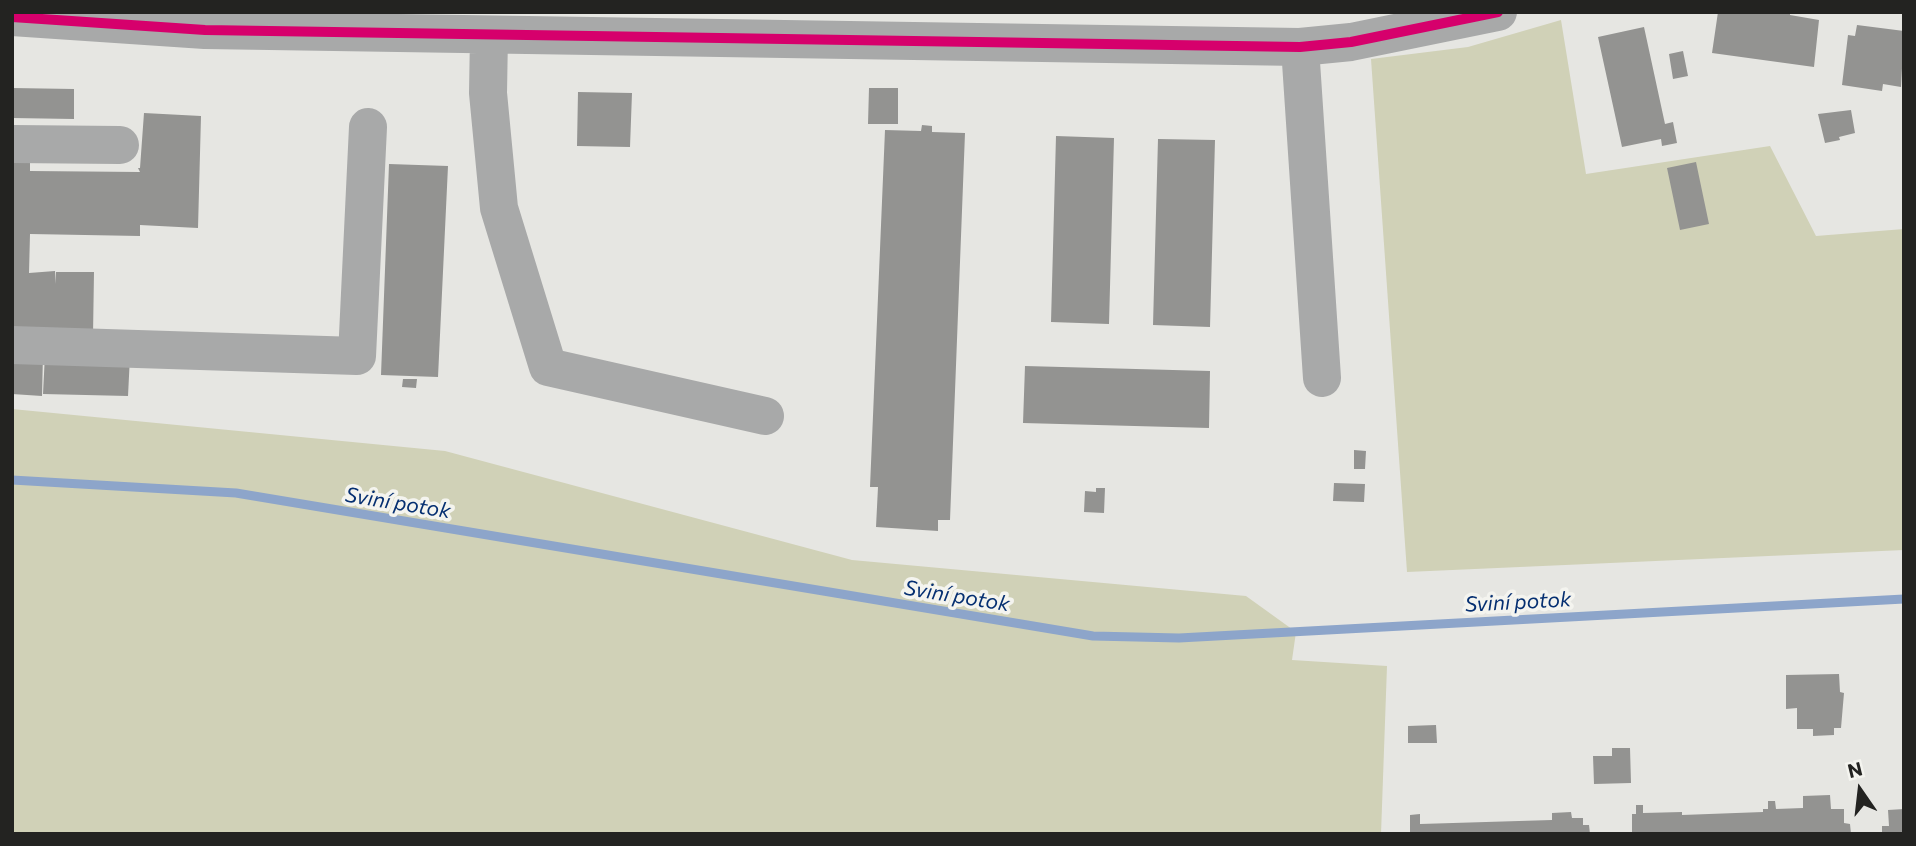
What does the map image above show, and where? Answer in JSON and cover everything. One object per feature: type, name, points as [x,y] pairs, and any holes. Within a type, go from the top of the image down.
[{"type":"street","points":[[12,18],[205,30],[1300,47],[1351,42],[1498,12]]},
{"type":"street","points":[[489,35],[488,93],[499,208],[548,368],[765,416]]},
{"type":"street","points":[[1300,47],[1322,378]]},
{"type":"street","points":[[12,345],[357,356],[368,127]]},
{"type":"street","points":[[12,144],[120,145]]},
{"type":"green space","points":[[1561,20],[1586,174],[1770,146],[1816,236],[1904,229],[1904,550],[1407,572],[1371,59],[1468,47]]},
{"type":"green space","points":[[12,409],[445,451],[852,560],[1246,596],[1296,632],[1292,660],[1387,666],[1381,834],[12,834]]},
{"type":"building","points":[[1718,12],[1790,12],[1790,15],[1819,20],[1814,67],[1712,53]]},
{"type":"building","points":[[1857,25],[1904,31],[1901,87],[1883,84],[1882,91],[1842,85],[1848,35],[1855,36]]},
{"type":"building","points":[[1644,27],[1665,124],[1673,122],[1677,143],[1662,146],[1661,139],[1622,147],[1598,37]]},
{"type":"building","points":[[1683,51],[1688,76],[1673,79],[1669,54]]},
{"type":"building","points":[[12,88],[74,89],[74,119],[12,118]]},
{"type":"building","points":[[869,88],[898,88],[898,124],[868,124]]},
{"type":"building","points":[[578,92],[632,93],[630,147],[577,146]]},
{"type":"building","points":[[1851,110],[1855,133],[1825,143],[1818,114]]},
{"type":"building","points":[[144,113],[201,116],[198,228],[140,225],[140,236],[30,234],[29,273],[55,271],[56,284],[56,272],[94,272],[93,335],[12,331],[12,162],[30,162],[30,171],[140,172],[138,168]]},
{"type":"building","points":[[922,125],[932,126],[932,132],[965,133],[950,520],[938,520],[938,531],[876,527],[878,487],[870,487],[885,130],[921,131]]},
{"type":"building","points":[[1056,136],[1114,138],[1109,324],[1051,322]]},
{"type":"building","points":[[1158,139],[1215,140],[1210,327],[1153,325]]},
{"type":"building","points":[[1696,162],[1709,224],[1680,230],[1667,168]]},
{"type":"building","points":[[389,164],[448,166],[438,377],[381,375]]},
{"type":"building","points":[[12,354],[43,354],[42,396],[12,394]]},
{"type":"building","points":[[45,354],[130,356],[128,396],[43,394]]},
{"type":"building","points":[[1025,366],[1210,371],[1209,428],[1023,423]]},
{"type":"building","points":[[403,379],[417,379],[416,388],[402,387]]},
{"type":"building","points":[[1354,450],[1366,451],[1365,469],[1354,469]]},
{"type":"building","points":[[1334,483],[1365,484],[1364,502],[1333,501]]},
{"type":"building","points":[[1096,488],[1105,488],[1104,513],[1084,512],[1085,491],[1096,492]]},
{"type":"building","points":[[1839,674],[1840,692],[1844,693],[1841,728],[1834,728],[1834,735],[1813,736],[1813,729],[1797,729],[1797,708],[1786,709],[1786,675]]},
{"type":"building","points":[[1436,725],[1437,743],[1408,743],[1408,726]]},
{"type":"building","points":[[1612,748],[1630,748],[1631,783],[1594,784],[1593,756],[1612,756]]},
{"type":"building","points":[[1830,795],[1831,809],[1844,809],[1844,823],[1850,824],[1851,834],[1632,834],[1632,814],[1636,814],[1636,805],[1643,805],[1643,813],[1682,812],[1682,815],[1763,812],[1763,809],[1768,809],[1768,801],[1775,801],[1776,809],[1803,808],[1803,796]]},
{"type":"building","points":[[1904,809],[1904,834],[1882,834],[1882,826],[1889,826],[1888,810]]},
{"type":"building","points":[[1571,812],[1572,818],[1583,818],[1583,825],[1589,825],[1590,834],[1410,834],[1410,815],[1420,814],[1420,824],[1552,820],[1552,813]]},
{"type":"waterway","name":"Sviní potok","points":[[12,480],[236,493],[1093,636],[1179,638],[1904,599]]},
{"type":"cycle path","points":[[12,17],[205,30],[1300,47],[1351,42],[1498,12]]}]
